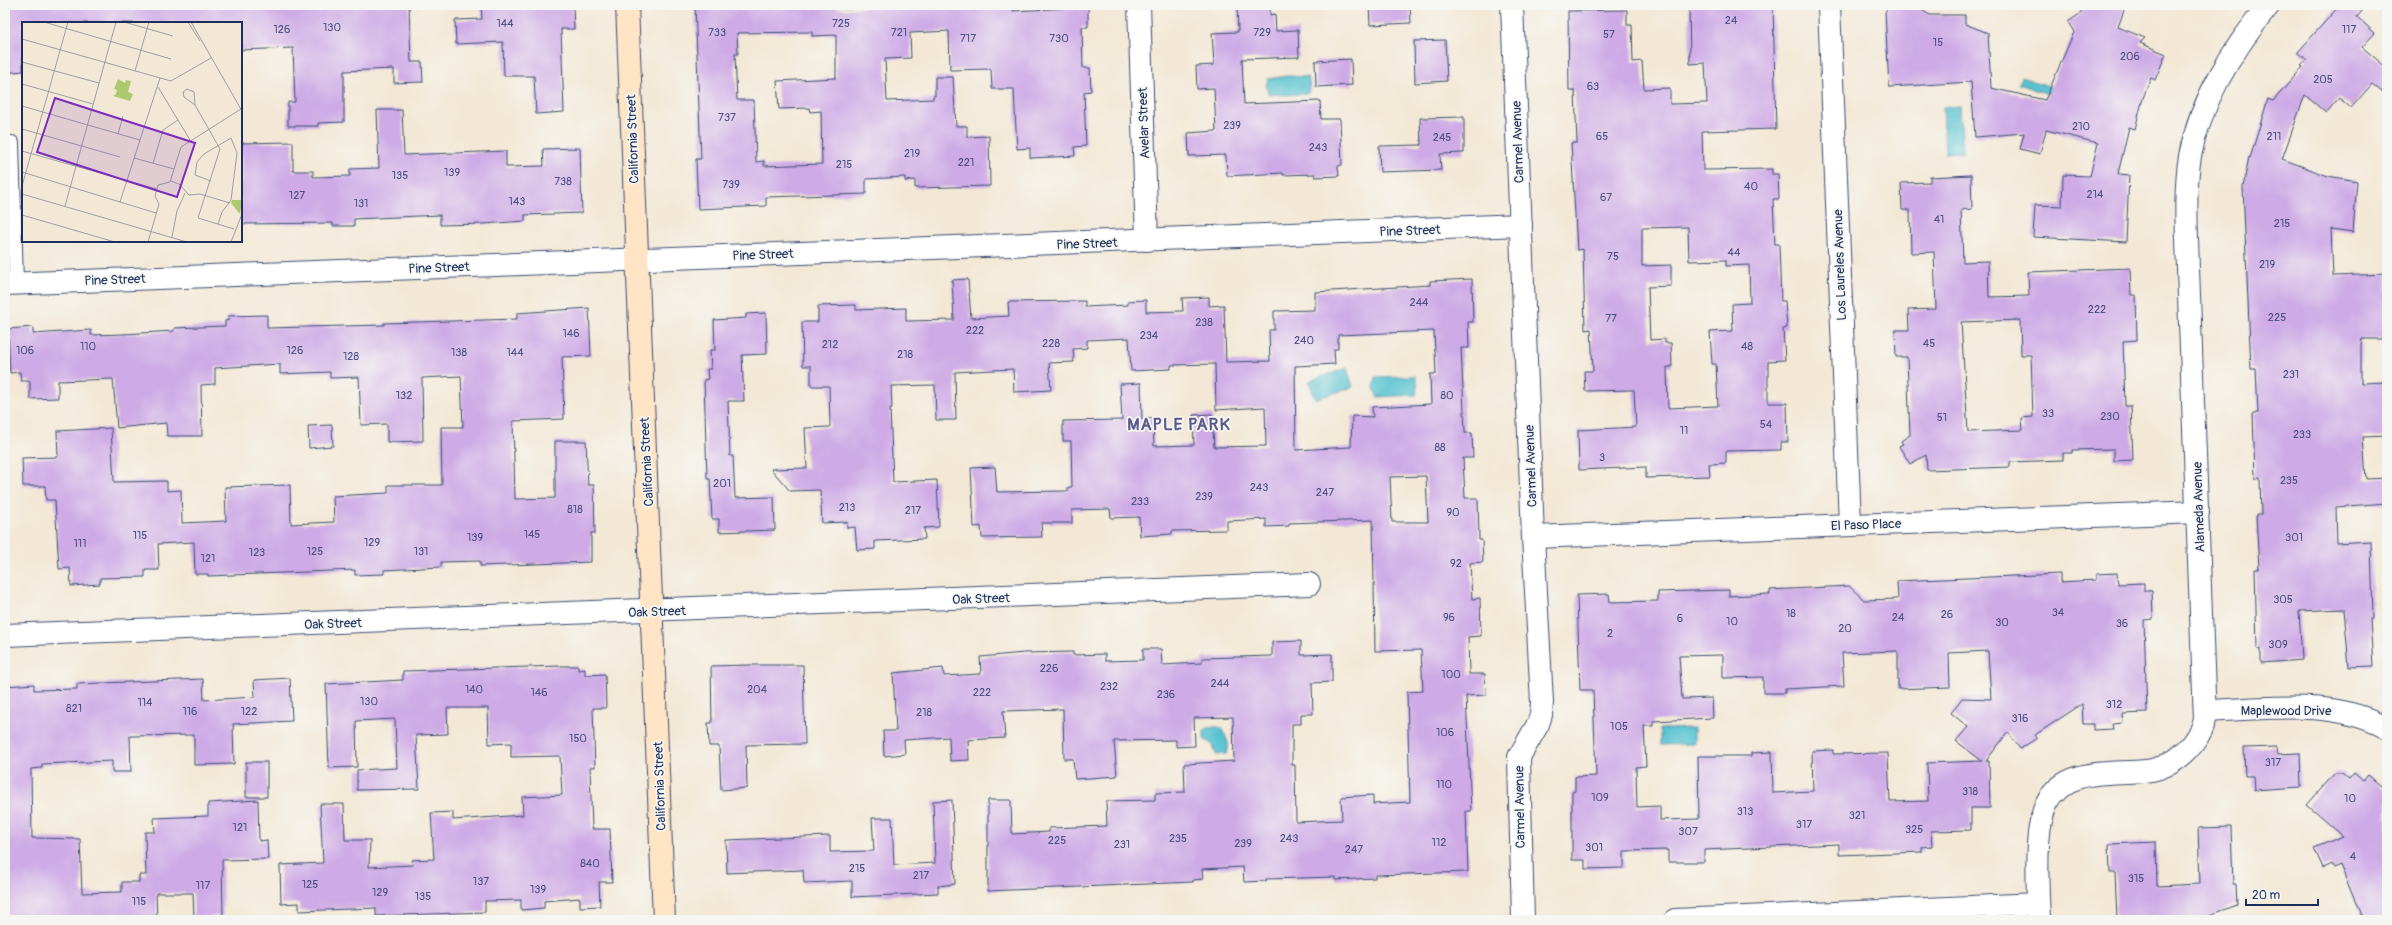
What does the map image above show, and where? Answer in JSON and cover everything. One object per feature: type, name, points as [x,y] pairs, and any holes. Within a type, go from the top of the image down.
[{"type":"street","name":"California Street","points":[[627,5],[653,611],[664,920]]},
{"type":"street","name":"Avelar Street","points":[[1139,5],[1147,240]]},
{"type":"street","name":"Carmel Avenue","points":[[1512,5],[1541,715],[1519,757],[1523,920]]},
{"type":"street","name":"Los Laureles Avenue","points":[[1829,5],[1850,524]]},
{"type":"street","name":"Alameda Avenue","points":[[2039,912],[2039,835],[2042,817],[2053,794],[2072,780],[2086,775],[2108,772],[2152,770],[2167,764],[2181,756],[2191,747],[2202,729],[2206,711],[2187,223],[2190,158],[2197,128],[2213,90],[2249,29],[2269,5]]},
{"type":"street","name":"Pine Street","points":[[11,284],[1521,225]]},
{"type":"street","name":"El Paso Place","points":[[1533,536],[2198,512]]},
{"type":"street","name":"Oak Street","points":[[5,635],[653,611],[1309,584]]},
{"type":"street","name":"Maplewood Drive","points":[[2206,711],[2311,707],[2334,709],[2351,712],[2387,728]]},
{"type":"street","points":[[1674,920],[2039,912]]},
{"type":"lane","points":[[11,284],[12,143]]},
{"type":"water","points":[[1287,76],[1307,77],[1310,85],[1308,93],[1288,95],[1268,94],[1266,86],[1268,79]]},
{"type":"water","points":[[2021,77],[2059,90],[2057,97],[2019,84]]},
{"type":"water","points":[[1960,106],[1963,152],[1945,153],[1943,107]]},
{"type":"water","points":[[1347,368],[1353,387],[1315,399],[1309,381]]},
{"type":"water","points":[[1415,376],[1418,386],[1416,395],[1377,397],[1374,387],[1376,377]]},
{"type":"water","points":[[1210,727],[1220,727],[1224,733],[1228,744],[1228,751],[1226,754],[1216,755],[1213,745],[1204,739],[1204,731]]},
{"type":"water","points":[[1694,728],[1694,744],[1660,745],[1660,729]]},
{"type":"building","points":[[5,5],[409,5],[411,62],[422,62],[423,82],[394,83],[394,69],[344,71],[344,122],[318,123],[318,126],[288,126],[288,102],[295,102],[293,48],[242,50],[242,22],[22,22],[22,71],[5,73]]},
{"type":"building","points":[[481,5],[573,5],[574,29],[561,29],[564,112],[536,114],[534,76],[504,76],[503,42],[456,44],[455,20],[482,19]]},
{"type":"building","points":[[695,5],[837,5],[837,8],[848,9],[906,5],[1013,5],[1013,11],[1088,7],[1088,27],[1082,27],[1083,68],[1090,68],[1091,91],[1084,92],[1086,146],[1074,147],[1075,156],[1030,158],[1030,148],[1017,149],[1014,89],[992,89],[991,69],[950,70],[949,31],[910,33],[911,58],[885,59],[887,101],[933,99],[933,96],[935,96],[935,77],[953,77],[956,126],[967,126],[967,137],[989,136],[990,186],[915,188],[915,180],[905,181],[905,177],[866,179],[866,194],[766,197],[766,206],[698,209],[696,159],[701,159]],"holes":[[[812,32],[812,36],[836,35],[836,78],[777,81],[779,109],[809,108],[810,112],[821,111],[822,164],[764,166],[764,161],[756,162],[754,100],[737,100],[735,54],[738,54],[737,33]]]},
{"type":"building","points":[[1237,5],[1270,5],[1270,15],[1275,14],[1276,31],[1298,30],[1299,57],[1242,59],[1244,104],[1320,101],[1321,119],[1340,119],[1342,165],[1338,166],[1339,176],[1315,177],[1315,174],[1283,175],[1283,173],[1227,176],[1226,155],[1189,156],[1188,133],[1216,131],[1214,88],[1197,89],[1196,66],[1214,65],[1212,33],[1238,32]]},
{"type":"building","points":[[1369,5],[1410,5],[1411,23],[1370,25]]},
{"type":"building","points":[[1689,5],[1773,5],[1776,129],[1702,131],[1703,170],[1772,169],[1772,174],[1778,174],[1779,199],[1773,199],[1775,244],[1779,244],[1781,301],[1785,301],[1787,328],[1783,329],[1785,360],[1768,361],[1768,403],[1787,403],[1788,442],[1781,442],[1781,450],[1726,451],[1726,463],[1709,464],[1710,476],[1646,478],[1646,467],[1579,470],[1578,430],[1636,427],[1634,390],[1585,391],[1584,371],[1593,371],[1591,329],[1585,330],[1583,249],[1577,250],[1571,143],[1577,143],[1575,91],[1569,91],[1568,11],[1627,10],[1627,25],[1632,25],[1633,62],[1642,61],[1644,89],[1670,88],[1670,104],[1707,103],[1705,63],[1690,64]],"holes":[[[1688,227],[1689,261],[1726,260],[1726,266],[1749,265],[1750,303],[1732,304],[1733,331],[1710,332],[1712,364],[1716,364],[1718,406],[1668,408],[1667,367],[1672,367],[1671,343],[1665,343],[1665,339],[1650,340],[1648,287],[1671,286],[1671,265],[1642,266],[1642,228]]]},
{"type":"building","points":[[1890,5],[1913,5],[1930,15],[1965,15],[1965,24],[1988,33],[1991,88],[2045,100],[2074,32],[2068,22],[2081,13],[2085,5],[2126,5],[2118,27],[2145,38],[2140,43],[2166,54],[2155,80],[2151,78],[2143,98],[2135,129],[2129,127],[2118,174],[2129,175],[2126,242],[2033,237],[2035,205],[2062,206],[2063,175],[2090,176],[2098,143],[2046,130],[2040,154],[2020,149],[2024,133],[1975,137],[1971,82],[1889,87],[1885,12]]},
{"type":"building","points":[[2340,5],[2367,5],[2357,17],[2375,33],[2362,47],[2387,68],[2387,96],[2372,84],[2351,108],[2339,98],[2326,113],[2305,95],[2282,159],[2328,176],[2357,181],[2353,232],[2331,229],[2333,276],[2387,274],[2387,339],[2362,339],[2361,383],[2387,382],[2387,436],[2363,437],[2366,479],[2387,478],[2387,503],[2336,507],[2337,543],[2371,541],[2373,619],[2370,619],[2373,666],[2349,667],[2344,609],[2299,611],[2302,660],[2261,663],[2261,649],[2257,649],[2255,569],[2259,569],[2256,515],[2261,515],[2260,478],[2255,479],[2253,413],[2258,413],[2256,369],[2251,369],[2243,187],[2249,157],[2250,158],[2268,99],[2273,101],[2303,67],[2301,66],[2307,60],[2298,52]]},
{"type":"building","points":[[1445,40],[1447,81],[1415,83],[1414,41]]},
{"type":"building","points":[[1351,59],[1352,85],[1316,87],[1315,61]]},
{"type":"building","points":[[377,110],[402,110],[404,155],[506,151],[506,167],[544,166],[543,149],[580,148],[582,213],[525,215],[525,221],[483,224],[440,225],[440,215],[354,219],[354,226],[333,226],[333,223],[242,224],[242,143],[293,142],[293,171],[313,171],[313,177],[350,176],[350,169],[379,168]]},
{"type":"building","points":[[1464,117],[1464,153],[1440,154],[1441,170],[1380,172],[1379,146],[1421,145],[1420,118]]},
{"type":"building","points":[[1971,175],[1972,209],[1961,210],[1963,262],[1988,261],[1989,297],[2029,296],[2028,272],[2130,268],[2131,295],[2136,295],[2137,340],[2123,341],[2125,406],[2131,406],[2133,460],[2114,461],[2114,449],[2072,450],[2072,453],[2063,453],[2063,460],[2010,462],[2010,467],[1927,470],[1926,455],[1910,464],[1899,446],[1903,444],[1901,441],[1910,435],[1907,357],[1896,357],[1895,330],[1909,330],[1908,310],[1936,309],[1934,252],[1911,253],[1910,210],[1902,210],[1901,183],[1930,182],[1930,177]],"holes":[[[2020,320],[2021,355],[2031,355],[2033,417],[2022,418],[2023,430],[1968,432],[1961,322]]]},
{"type":"building","points":[[968,279],[971,318],[1009,316],[1008,302],[1085,301],[1085,307],[1128,305],[1128,301],[1146,300],[1146,312],[1183,311],[1182,298],[1209,297],[1209,306],[1224,305],[1226,362],[1270,361],[1269,330],[1274,330],[1274,311],[1315,310],[1315,292],[1430,285],[1430,281],[1472,279],[1473,322],[1468,322],[1469,348],[1461,348],[1465,433],[1472,433],[1473,458],[1463,458],[1465,498],[1478,498],[1479,540],[1482,540],[1483,562],[1470,563],[1472,599],[1480,598],[1481,636],[1468,637],[1469,674],[1485,674],[1486,695],[1466,696],[1471,811],[1466,811],[1468,872],[1375,875],[1375,878],[1335,880],[1335,877],[1266,879],[1266,881],[1244,882],[1243,867],[1202,869],[1203,879],[1193,880],[1193,882],[988,891],[988,800],[1011,800],[1012,834],[1049,832],[1049,828],[1107,826],[1106,801],[1155,800],[1155,793],[1185,792],[1184,764],[1234,761],[1233,717],[1194,718],[1195,746],[1176,747],[1176,740],[1114,741],[1117,776],[1075,779],[1073,759],[1064,759],[1063,709],[1003,711],[1005,738],[968,740],[969,760],[950,761],[949,737],[904,740],[905,754],[884,756],[883,731],[896,731],[893,673],[943,668],[944,676],[981,674],[980,657],[1024,653],[1073,652],[1073,655],[1105,654],[1105,661],[1143,660],[1143,649],[1161,649],[1162,665],[1202,663],[1202,658],[1272,656],[1272,642],[1301,641],[1301,655],[1332,654],[1332,682],[1312,683],[1313,714],[1301,714],[1301,724],[1292,724],[1292,765],[1295,765],[1296,822],[1342,820],[1341,797],[1373,795],[1373,804],[1410,802],[1407,692],[1423,691],[1421,650],[1375,651],[1373,520],[1289,523],[1289,526],[1266,527],[1266,519],[1227,521],[1227,530],[1172,531],[1172,534],[1140,536],[1139,517],[1111,518],[1110,509],[1072,510],[1072,523],[1041,523],[1042,537],[982,538],[981,526],[974,527],[971,468],[995,467],[997,492],[1068,491],[1068,487],[1072,487],[1071,441],[1063,441],[1063,421],[1122,420],[1120,384],[1141,383],[1142,419],[1153,418],[1154,446],[1194,445],[1193,415],[1212,414],[1214,447],[1266,446],[1265,407],[1216,410],[1215,364],[1171,365],[1171,369],[1131,371],[1129,338],[1087,340],[1087,348],[1073,349],[1074,362],[1049,363],[1051,390],[1014,392],[1013,369],[955,372],[956,420],[936,420],[935,385],[891,386],[892,408],[890,408],[893,482],[937,480],[939,527],[924,528],[925,539],[875,541],[875,549],[857,550],[855,527],[847,528],[847,522],[822,523],[820,490],[790,491],[771,469],[807,468],[805,428],[830,427],[829,386],[811,386],[811,366],[803,366],[802,322],[818,322],[818,306],[856,305],[856,310],[906,308],[906,321],[954,320],[952,280]],"holes":[[[1434,331],[1436,374],[1430,374],[1431,404],[1372,407],[1373,417],[1352,416],[1351,447],[1296,450],[1295,366],[1335,364],[1334,349],[1338,349],[1338,335]],[[1426,476],[1428,522],[1392,522],[1390,477]]]},
{"type":"building","points":[[589,308],[591,356],[562,357],[564,419],[513,421],[515,499],[555,498],[555,441],[586,441],[588,485],[594,485],[595,533],[591,533],[591,562],[480,566],[480,561],[441,562],[441,567],[384,570],[384,574],[355,575],[355,570],[208,576],[208,574],[195,574],[194,542],[158,544],[159,570],[145,570],[145,577],[100,578],[100,584],[71,586],[70,568],[59,569],[55,500],[46,500],[45,486],[23,486],[22,458],[58,457],[57,431],[111,428],[114,482],[167,481],[167,491],[181,490],[182,523],[226,521],[225,487],[290,485],[291,524],[334,522],[333,496],[388,493],[388,485],[442,485],[441,427],[463,427],[461,376],[422,378],[423,441],[387,442],[387,424],[361,425],[359,377],[330,378],[330,372],[280,374],[280,364],[215,368],[215,384],[201,385],[202,436],[167,436],[166,423],[117,428],[113,379],[58,381],[58,398],[30,399],[30,381],[21,381],[20,372],[10,373],[8,329],[33,327],[33,334],[91,330],[91,335],[124,334],[174,331],[174,328],[225,326],[225,321],[229,320],[228,316],[267,315],[267,328],[384,325],[384,323],[517,319],[517,313]]},
{"type":"building","points":[[766,313],[767,354],[742,355],[744,401],[728,401],[730,456],[733,456],[735,498],[774,497],[775,530],[719,532],[719,519],[712,519],[710,479],[707,479],[704,380],[708,379],[707,369],[711,369],[710,350],[715,350],[714,320],[746,318],[746,314]]},
{"type":"building","points":[[332,425],[333,446],[309,448],[308,426]]},
{"type":"building","points":[[2117,573],[2118,584],[2144,583],[2144,591],[2152,591],[2153,619],[2144,620],[2147,713],[2122,714],[2123,723],[2112,724],[2113,729],[2093,730],[2093,724],[2083,724],[2082,704],[2035,735],[2037,738],[2020,749],[2008,732],[1986,761],[1989,761],[1990,808],[1971,808],[1971,830],[1931,831],[1932,846],[1922,847],[1922,852],[1839,855],[1839,844],[1704,850],[1704,862],[1668,862],[1668,850],[1624,851],[1624,868],[1585,869],[1585,860],[1572,860],[1572,792],[1575,791],[1575,777],[1596,776],[1593,690],[1580,690],[1577,595],[1609,594],[1610,602],[1658,601],[1658,592],[1729,590],[1729,596],[1770,594],[1770,590],[1849,586],[1864,600],[1898,599],[1897,581],[2060,574],[2060,582],[2096,580],[2096,574]],"holes":[[[1898,651],[1898,689],[1950,687],[1949,653],[1988,651],[1991,699],[1962,698],[1951,713],[1968,727],[1956,741],[1982,761],[1927,763],[1928,801],[1890,802],[1888,753],[1833,754],[1833,750],[1812,751],[1813,791],[1773,793],[1772,752],[1751,753],[1751,756],[1698,756],[1699,819],[1660,820],[1660,806],[1637,807],[1636,767],[1646,766],[1644,726],[1653,726],[1653,721],[1713,718],[1712,698],[1682,699],[1679,656],[1723,655],[1723,678],[1763,677],[1763,693],[1785,693],[1785,689],[1844,686],[1842,653]]]},
{"type":"building","points":[[803,665],[805,744],[746,745],[747,788],[721,790],[719,746],[709,746],[708,723],[712,723],[711,666]]},
{"type":"building","points":[[578,666],[578,670],[585,669],[585,675],[605,674],[606,708],[593,708],[595,767],[590,767],[592,829],[610,829],[612,882],[599,882],[600,906],[580,907],[580,898],[544,901],[544,908],[521,910],[521,900],[485,901],[485,912],[376,916],[376,908],[299,911],[299,903],[281,904],[280,865],[323,863],[320,804],[344,804],[345,840],[370,840],[369,867],[413,865],[412,860],[434,859],[431,813],[453,812],[453,820],[523,815],[522,797],[562,795],[560,756],[511,757],[511,743],[489,744],[488,708],[447,708],[448,734],[416,735],[419,789],[357,790],[357,770],[397,768],[395,719],[356,721],[357,767],[329,768],[326,684],[403,680],[403,671]]},
{"type":"building","points":[[290,678],[292,721],[233,724],[234,764],[194,765],[194,735],[130,736],[131,772],[112,772],[112,761],[42,764],[42,768],[31,769],[32,838],[80,839],[82,893],[122,892],[122,882],[139,882],[139,875],[146,875],[145,832],[155,832],[154,818],[208,816],[208,803],[258,800],[259,841],[267,840],[268,859],[222,860],[223,916],[194,917],[193,893],[156,893],[157,920],[5,920],[5,686],[34,684],[34,690],[77,689],[77,684],[203,679],[204,700],[255,697],[254,680]]},
{"type":"building","points":[[2276,747],[2277,754],[2300,753],[2301,787],[2254,790],[2253,776],[2245,776],[2244,748]]},
{"type":"building","points":[[246,762],[267,762],[267,797],[246,797]]},
{"type":"building","points":[[2335,773],[2342,773],[2349,779],[2354,773],[2363,781],[2368,775],[2387,791],[2387,920],[2363,920],[2340,865],[2333,868],[2331,864],[2323,868],[2314,848],[2343,836],[2307,805]]},
{"type":"building","points":[[952,800],[955,884],[938,886],[938,893],[852,897],[852,881],[804,883],[803,870],[727,873],[726,840],[830,836],[830,852],[874,851],[872,818],[892,818],[894,865],[935,863],[933,801]]},
{"type":"building","points":[[2231,827],[2233,884],[2236,884],[2237,904],[2200,920],[2117,920],[2115,873],[2110,873],[2109,844],[2156,842],[2157,886],[2200,884],[2198,828]]},
{"type":"district","name":"MAPLE PARK","points":[[1179,424]]}]
